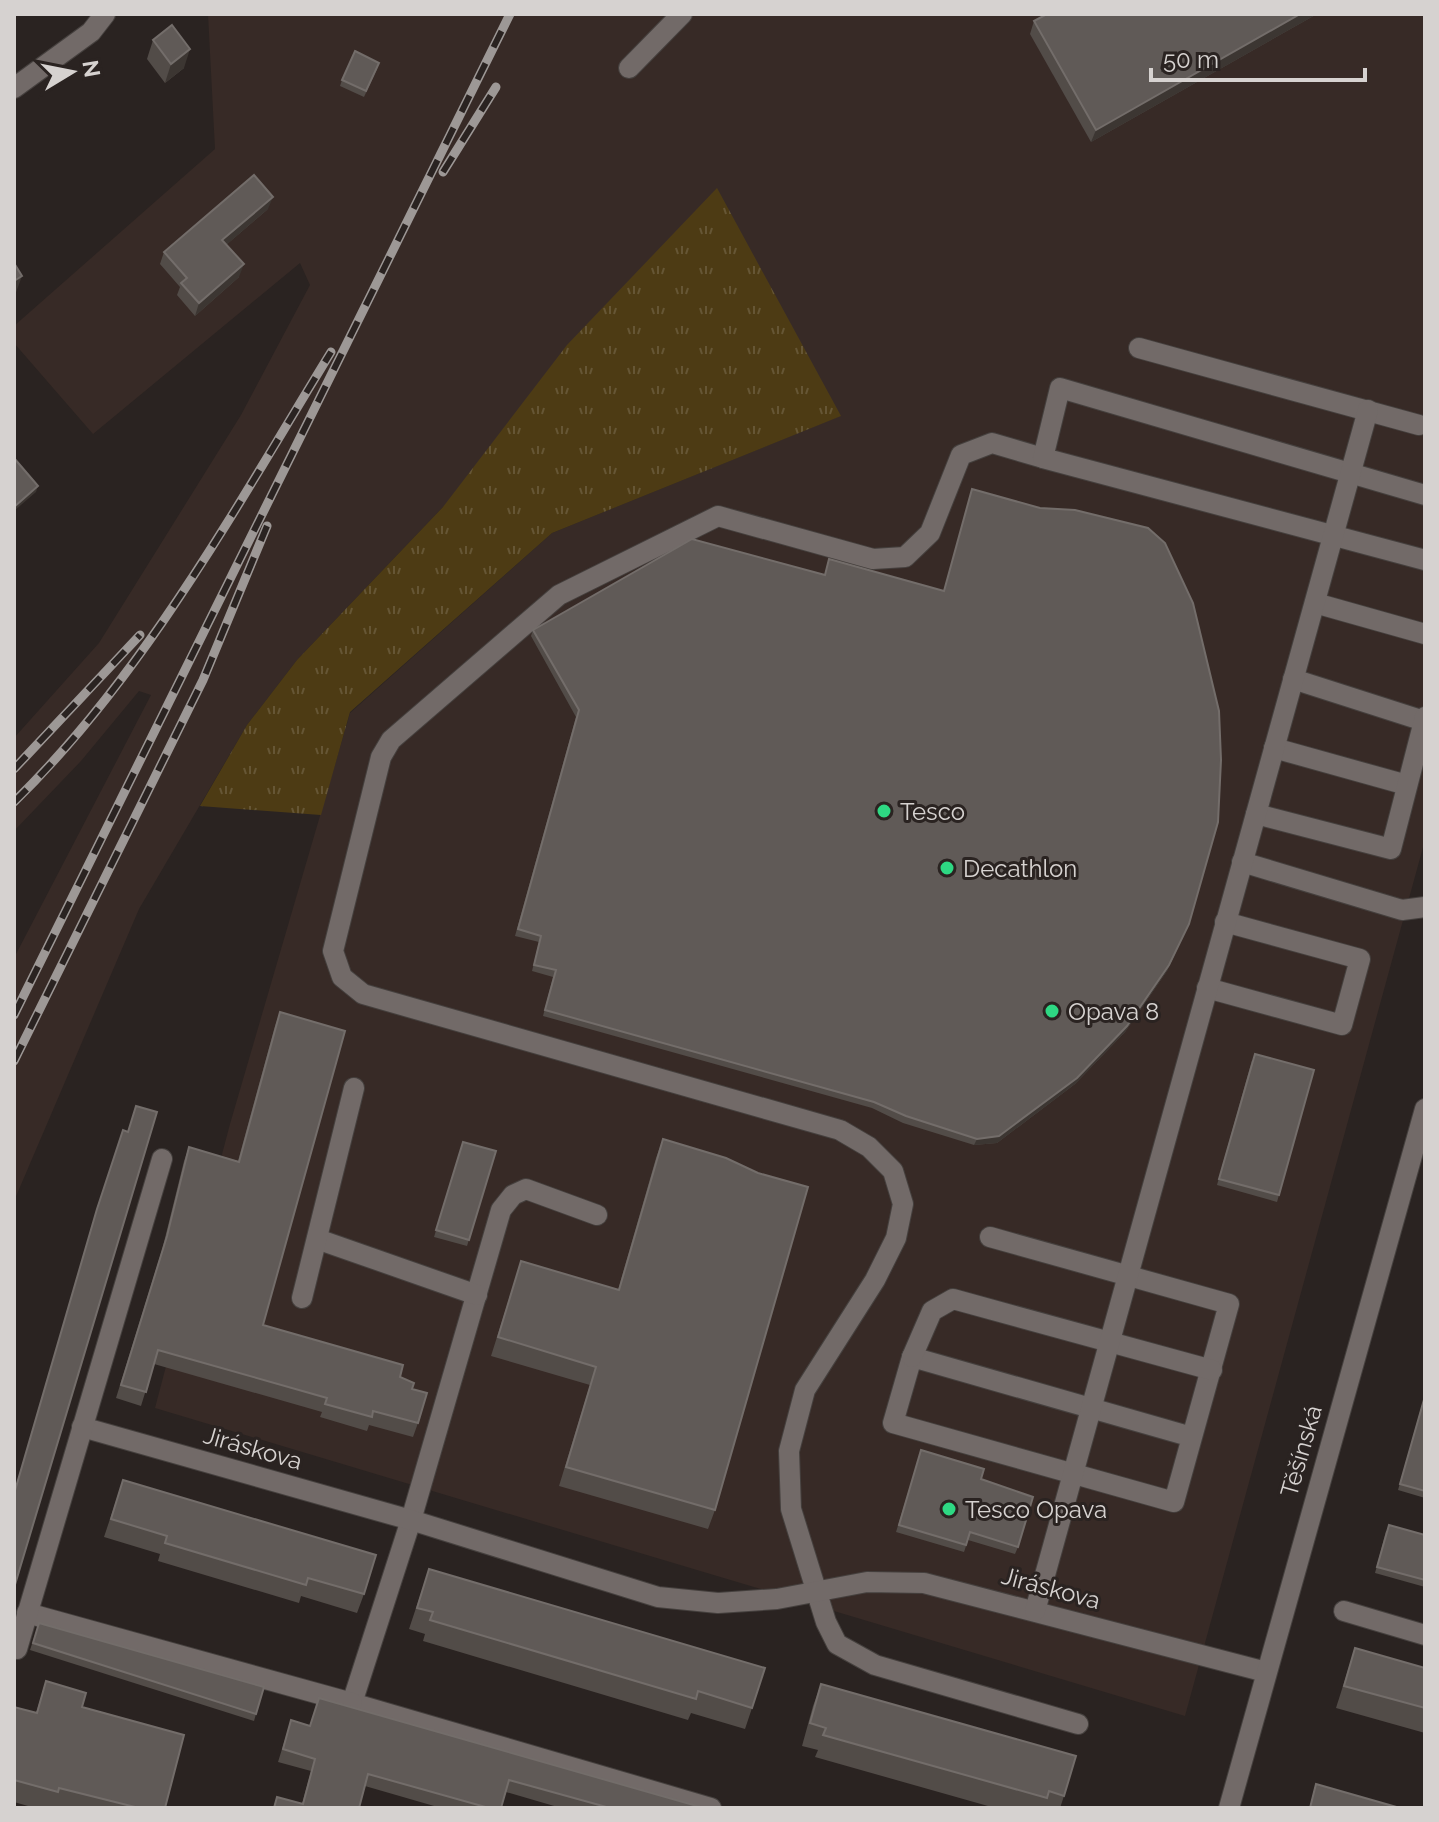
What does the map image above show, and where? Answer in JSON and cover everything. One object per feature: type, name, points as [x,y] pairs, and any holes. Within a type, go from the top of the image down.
[{"type":"street","points":[[14,88],[91,32],[105,14]]},
{"type":"street","points":[[629,68],[682,14]]},
{"type":"street","points":[[1139,348],[1419,425]]},
{"type":"street","points":[[1043,458],[1060,388],[1425,495]]},
{"type":"street","points":[[1035,1611],[1368,410]]},
{"type":"street","points":[[1078,1724],[855,1657],[837,1644],[826,1622],[791,1509],[789,1451],[805,1390],[875,1280],[896,1238],[903,1204],[893,1171],[869,1147],[840,1130],[363,994],[342,977],[333,951],[381,757],[391,740],[559,595],[718,516],[873,559],[905,557],[930,533],[961,455],[992,443],[1425,560]]},
{"type":"street","points":[[1315,603],[1425,634]]},
{"type":"street","points":[[1256,814],[1391,849],[1424,719],[1293,679]]},
{"type":"street","points":[[1274,748],[1407,785]]},
{"type":"street","points":[[1242,862],[1402,910],[1425,907]]},
{"type":"street","points":[[1207,988],[1342,1025],[1360,959],[1225,922]]},
{"type":"street","points":[[302,1298],[354,1088]]},
{"type":"street","name":"Těšínská","points":[[1229,1808],[1425,1109]]},
{"type":"street","points":[[17,1649],[162,1159]]},
{"type":"street","points":[[352,1703],[411,1520],[501,1210],[513,1195],[526,1189],[597,1215]]},
{"type":"street","points":[[990,1237],[1229,1304],[1212,1370],[1174,1502],[893,1423],[912,1357],[932,1311],[953,1299],[1212,1370]]},
{"type":"street","points":[[317,1239],[477,1295]]},
{"type":"street","points":[[912,1357],[1192,1437]]},
{"type":"street","name":"Jiráskova","points":[[82,1427],[411,1520],[658,1597],[718,1603],[819,1592],[867,1582],[924,1583],[1266,1672]]},
{"type":"street","points":[[1344,1611],[1425,1635]]},
{"type":"street","points":[[27,1613],[352,1703],[711,1808]]},
{"type":"shaded area","points":[[208,14],[1425,14],[1425,840],[1185,1716],[155,1408],[230,1124],[350,713],[552,533],[840,416],[443,507],[297,660],[247,725],[139,909],[14,1201],[14,958],[151,695],[139,691],[81,761],[14,831],[14,738],[99,643],[241,415],[310,285],[300,263],[93,434],[14,343],[14,326],[215,149]]},
{"type":"green space","points":[[717,188],[841,416],[552,533],[350,712],[321,815],[200,806],[247,725],[297,660],[443,507],[567,345]]},
{"type":"building","points":[[1047,14],[1300,14],[1096,130],[1034,21]]},
{"type":"building","points":[[172,25],[190,49],[171,64],[153,40]]},
{"type":"building","points":[[355,51],[379,63],[366,91],[342,80]]},
{"type":"building","points":[[254,175],[273,197],[222,240],[244,264],[199,303],[181,283],[187,278],[164,252]]},
{"type":"building","points":[[14,263],[22,276],[14,281]]},
{"type":"building","points":[[14,458],[38,486],[14,507]]},
{"type":"building","name":"Tesco","points":[[972,489],[1040,508],[1075,510],[1148,528],[1165,543],[1193,603],[1219,711],[1221,760],[1218,822],[1189,924],[1169,965],[1127,1026],[1077,1078],[999,1136],[977,1139],[874,1102],[545,1010],[556,970],[534,965],[541,936],[518,929],[579,710],[533,630],[692,539],[825,575],[829,559],[944,591]]},
{"type":"building","points":[[280,1012],[345,1031],[263,1325],[403,1365],[400,1377],[414,1383],[412,1389],[427,1393],[418,1423],[373,1411],[372,1417],[325,1404],[327,1398],[158,1350],[146,1392],[121,1385],[167,1236],[189,1147],[239,1162]]},
{"type":"building","points":[[1255,1054],[1314,1070],[1279,1195],[1219,1179]]},
{"type":"building","points":[[136,1106],[157,1112],[14,1588],[14,1494],[97,1209],[123,1130],[128,1132]]},
{"type":"building","points":[[663,1139],[726,1158],[758,1173],[808,1187],[715,1510],[566,1467],[596,1367],[498,1337],[521,1261],[619,1290]]},
{"type":"building","points":[[463,1142],[496,1151],[469,1240],[436,1230]]},
{"type":"building","points":[[1425,1396],[1425,1491],[1400,1484]]},
{"type":"building","points":[[921,1450],[984,1469],[981,1479],[1033,1497],[1018,1547],[970,1532],[966,1545],[899,1525]]},
{"type":"building","points":[[123,1480],[376,1555],[364,1594],[308,1578],[306,1585],[165,1543],[167,1536],[111,1519]]},
{"type":"building","points":[[1389,1525],[1425,1535],[1425,1580],[1377,1567]]},
{"type":"building","points":[[429,1569],[765,1668],[752,1708],[698,1691],[696,1699],[430,1620],[433,1612],[417,1608]]},
{"type":"building","points":[[39,1623],[264,1687],[256,1714],[33,1643]]},
{"type":"building","points":[[1355,1648],[1425,1668],[1425,1708],[1344,1686]]},
{"type":"building","points":[[46,1681],[86,1693],[82,1707],[184,1735],[165,1808],[139,1808],[14,1780],[14,1707],[37,1713]]},
{"type":"building","points":[[821,1684],[1076,1756],[1064,1796],[1049,1791],[1047,1798],[823,1735],[826,1728],[810,1723]]},
{"type":"building","points":[[319,1698],[704,1808],[610,1808],[509,1780],[501,1808],[489,1808],[368,1774],[359,1808],[274,1808],[277,1797],[303,1804],[315,1759],[283,1749],[291,1720],[310,1726]]},
{"type":"building","points":[[1316,1784],[1400,1808],[1310,1808]]},
{"type":"railway","points":[[14,1015],[510,14]]},
{"type":"railway","points":[[443,172],[496,87]]},
{"type":"railway","points":[[14,802],[61,752],[147,644],[223,529],[331,352]]},
{"type":"railway","points":[[14,1061],[203,680],[267,526]]},
{"type":"railway","points":[[14,769],[140,635]]},
{"type":"place","name":"Tesco","points":[[884,811]]},
{"type":"place","name":"Decathlon","points":[[947,868]]},
{"type":"place","name":"Opava 8","points":[[1052,1011]]},
{"type":"place","name":"Tesco Opava","points":[[949,1509]]}]
